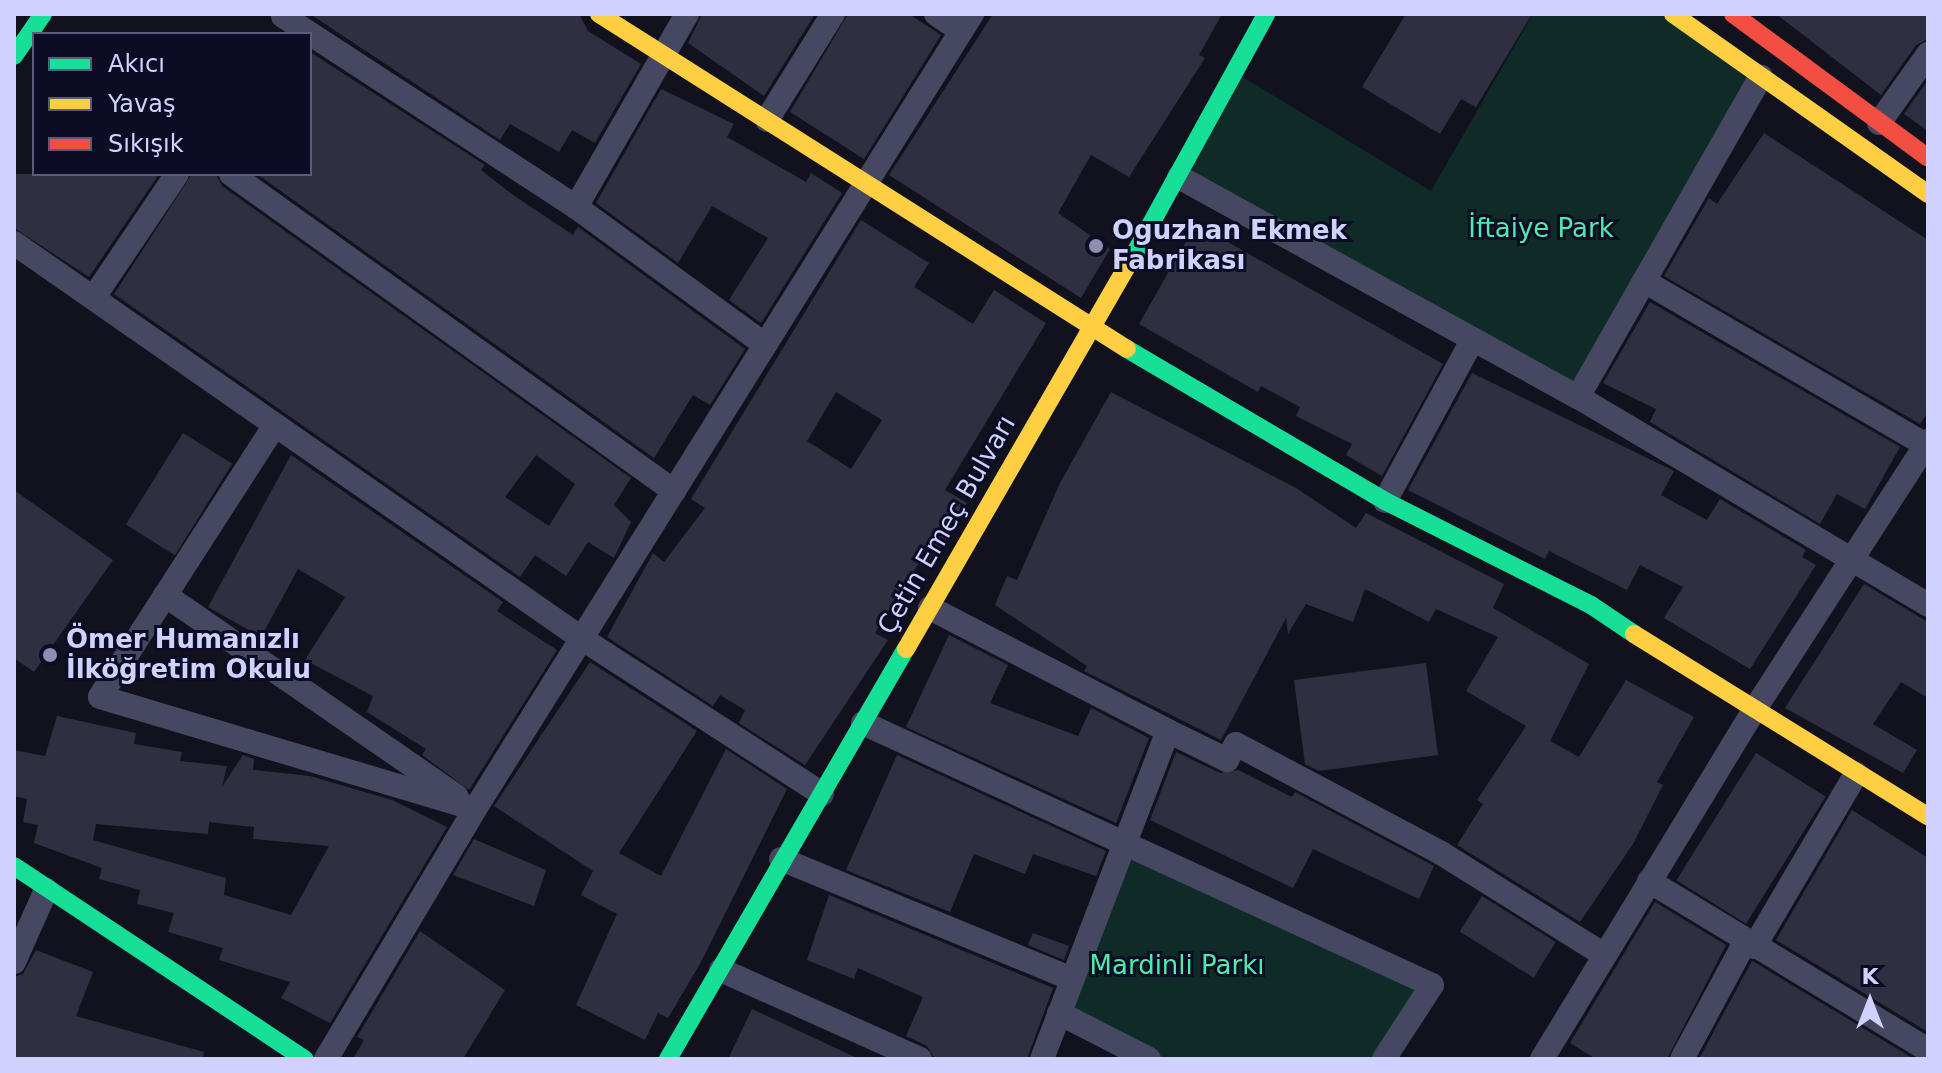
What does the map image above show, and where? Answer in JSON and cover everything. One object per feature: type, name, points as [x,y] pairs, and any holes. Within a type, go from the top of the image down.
[{"type":"street","points":[[599,14],[1091,328],[1385,501],[1591,605],[1753,712],[1928,816]]},
{"type":"street","points":[[576,207],[687,14]]},
{"type":"street","points":[[767,120],[833,14]]},
{"type":"street","points":[[326,1059],[475,809],[967,22],[936,14]]},
{"type":"street","name":"Çetin Emeç Bulvarı","points":[[668,1059],[781,859],[822,794],[1179,177],[1266,14]]},
{"type":"street","points":[[1673,14],[1928,194]]},
{"type":"street","points":[[1733,14],[1928,158]]},
{"type":"street","points":[[280,21],[298,32]]},
{"type":"street","points":[[14,56],[29,23]]},
{"type":"street","points":[[312,41],[576,207],[765,345]]},
{"type":"street","points":[[1879,123],[1928,54]]},
{"type":"street","points":[[1578,397],[1761,76]]},
{"type":"street","points":[[94,297],[176,176]]},
{"type":"street","points":[[234,176],[674,491]]},
{"type":"street","points":[[1179,177],[1578,397],[1928,605]]},
{"type":"street","points":[[14,243],[581,638],[822,794]]},
{"type":"street","points":[[1547,1057],[1604,955],[1753,712],[1927,443],[1644,281]]},
{"type":"street","points":[[1385,501],[1473,339]]},
{"type":"street","points":[[275,425],[100,697],[475,809]]},
{"type":"street","points":[[165,595],[475,809]]},
{"type":"street","points":[[930,608],[1227,760],[1236,744],[1441,853],[1604,955]]},
{"type":"street","points":[[863,723],[1128,842],[1432,985],[1384,1059]]},
{"type":"street","points":[[1042,1059],[1128,842],[1168,731]]},
{"type":"street","points":[[1682,1059],[1856,774]]},
{"type":"street","points":[[781,859],[1072,979]]},
{"type":"street","points":[[14,866],[305,1059]]},
{"type":"street","points":[[1649,881],[1928,1050]]},
{"type":"street","points":[[14,962],[46,890]]},
{"type":"street","points":[[721,970],[920,1059]]},
{"type":"street","points":[[1059,1013],[1149,1059]]},
{"type":"green space","name":"İftaiye Park","points":[[1533,14],[1673,14],[1761,76],[1578,397],[1179,177],[1236,73],[1431,191]]},
{"type":"green space","name":"Mardinli Parkı","points":[[1128,842],[1432,985],[1384,1059],[1149,1059],[1059,1013]]},
{"type":"building","points":[[310,14],[579,14],[588,31],[641,64],[595,143],[572,130],[559,152],[510,124],[500,140]]},
{"type":"building","points":[[702,14],[815,14],[764,96],[688,43]]},
{"type":"building","points":[[848,14],[909,14],[941,35],[864,159],[790,112]]},
{"type":"building","points":[[993,14],[1222,14],[1199,55],[1205,58],[1129,177],[1091,155],[1058,213],[1110,249],[1081,298],[889,175]]},
{"type":"building","points":[[1406,14],[1532,14],[1476,107],[1461,99],[1440,134],[1362,87]]},
{"type":"building","points":[[1776,14],[1928,14],[1928,39],[1916,45],[1881,95]]},
{"type":"building","points":[[312,53],[485,165],[481,170],[573,235],[578,227],[745,349],[710,405],[693,395],[654,458],[260,176],[312,176]]},
{"type":"building","points":[[1928,80],[1928,131],[1904,114]]},
{"type":"building","points":[[661,89],[734,124],[727,137],[806,182],[811,173],[842,193],[761,323],[729,300],[768,238],[712,206],[678,263],[596,203]]},
{"type":"building","points":[[1764,133],[1928,240],[1928,412],[1920,424],[1664,276],[1709,198],[1717,204]]},
{"type":"building","points":[[14,174],[158,176],[89,277],[14,228]]},
{"type":"building","points":[[191,176],[217,176],[222,186],[631,478],[614,505],[631,522],[614,558],[588,542],[566,576],[535,555],[520,577],[114,294]],"holes":[[[536,455],[575,484],[549,526],[505,497]]]},
{"type":"building","points":[[861,220],[929,263],[914,287],[973,324],[994,290],[1046,323],[945,490],[967,503],[932,564],[922,558],[875,633],[888,640],[805,765],[739,723],[745,710],[720,695],[713,706],[607,637],[653,553],[664,562],[705,508],[691,499]],"holes":[[[836,392],[882,420],[851,469],[807,441]]]},
{"type":"building","points":[[1196,224],[1443,364],[1382,476],[1346,455],[1352,444],[1296,416],[1300,407],[1261,386],[1258,392],[1139,324]]},
{"type":"building","points":[[1650,302],[1900,447],[1865,509],[1837,494],[1820,524],[1650,422],[1656,409],[1603,383]]},
{"type":"building","points":[[1472,373],[1674,471],[1661,495],[1707,520],[1720,499],[1806,550],[1802,557],[1816,565],[1750,669],[1664,618],[1683,587],[1640,565],[1627,590],[1549,551],[1545,559],[1408,490]]},
{"type":"building","points":[[1111,392],[1296,488],[1356,528],[1366,513],[1504,584],[1493,608],[1589,664],[1550,741],[1579,757],[1626,680],[1694,717],[1657,782],[1663,785],[1633,844],[1580,922],[1457,845],[1483,804],[1477,800],[1526,726],[1466,691],[1498,637],[1436,609],[1429,622],[1365,589],[1353,622],[1306,604],[1288,634],[1286,618],[1221,740],[1084,671],[1087,666],[995,605],[1007,576],[1017,580],[1060,483]]},
{"type":"building","points":[[183,433],[232,464],[175,555],[126,525]]},
{"type":"building","points":[[291,455],[503,602],[497,611],[557,650],[469,790],[422,755],[426,749],[367,712],[373,696],[305,660],[345,597],[298,569],[261,637],[208,607]]},
{"type":"building","points":[[14,490],[113,560],[34,672],[14,658]]},
{"type":"building","points":[[1864,584],[1928,622],[1928,698],[1901,682],[1873,724],[1917,750],[1903,773],[1785,708]]},
{"type":"building","points":[[949,635],[1008,665],[990,703],[1078,736],[1091,708],[1149,738],[1116,823],[906,727]]},
{"type":"building","points":[[590,662],[697,731],[619,853],[661,876],[726,749],[787,789],[701,962],[668,1018],[658,1013],[645,1040],[576,1005],[617,914],[581,895],[593,871],[494,806]]},
{"type":"building","points":[[1426,663],[1438,755],[1319,771],[1305,764],[1294,680]]},
{"type":"building","points":[[57,716],[136,733],[134,744],[182,752],[180,761],[227,766],[222,787],[243,755],[254,759],[253,770],[310,776],[392,800],[447,827],[330,1023],[281,998],[290,982],[219,960],[223,948],[168,932],[174,913],[137,904],[140,890],[99,879],[102,868],[34,843],[38,825],[23,822],[27,799],[14,796],[14,750],[45,756]],"holes":[[[209,822],[254,827],[253,839],[329,846],[291,915],[224,895],[226,878],[93,840],[96,824],[208,834]]]},
{"type":"building","points":[[1176,752],[1220,773],[1238,770],[1292,797],[1295,792],[1434,866],[1419,899],[1313,849],[1293,888],[1150,820]]},
{"type":"building","points":[[1756,753],[1826,796],[1746,924],[1677,880]]},
{"type":"building","points":[[897,755],[1106,851],[1096,876],[1033,854],[1025,874],[974,854],[950,912],[846,870]]},
{"type":"building","points":[[1852,810],[1928,858],[1928,1032],[1776,940]]},
{"type":"building","points":[[474,839],[546,870],[534,906],[453,875]]},
{"type":"building","points":[[829,895],[1053,988],[1027,1059],[935,1059],[927,1046],[906,1036],[923,997],[858,968],[854,979],[807,960]]},
{"type":"building","points":[[1482,896],[1556,942],[1534,978],[1460,932]]},
{"type":"building","points":[[1655,902],[1726,945],[1667,1059],[1596,1059],[1570,1043]]},
{"type":"building","points":[[420,931],[505,990],[463,1059],[353,1059],[364,1040],[357,1037]]},
{"type":"building","points":[[1033,933],[1069,946],[1064,960],[1028,945]]},
{"type":"building","points":[[36,950],[93,972],[76,1016],[204,1052],[203,1059],[14,1059],[14,977],[23,974]]},
{"type":"building","points":[[1754,962],[1914,1059],[1699,1059]]},
{"type":"building","points":[[752,1009],[859,1059],[728,1059]]},
{"type":"traffic: fast","points":[[14,56],[43,14]]},
{"type":"traffic: fast","points":[[1131,260],[1266,14]]},
{"type":"traffic: fast","points":[[1127,349],[1385,501],[1591,605],[1634,634]]},
{"type":"traffic: fast","points":[[668,1059],[906,649]]},
{"type":"traffic: fast","points":[[14,866],[305,1059]]},
{"type":"traffic: slow","points":[[599,14],[1127,349]]},
{"type":"traffic: slow","points":[[1673,14],[1928,194]]},
{"type":"traffic: slow","points":[[906,649],[1131,260]]},
{"type":"traffic: slow","points":[[1634,634],[1928,816]]},
{"type":"traffic: jam","points":[[1733,14],[1928,158]]},
{"type":"place","name":"Oguzhan Ekmek Fabrikası","points":[[1096,246]]},
{"type":"place","name":"Ömer Humanızlı İlköğretim Okulu","points":[[50,655]]}]
